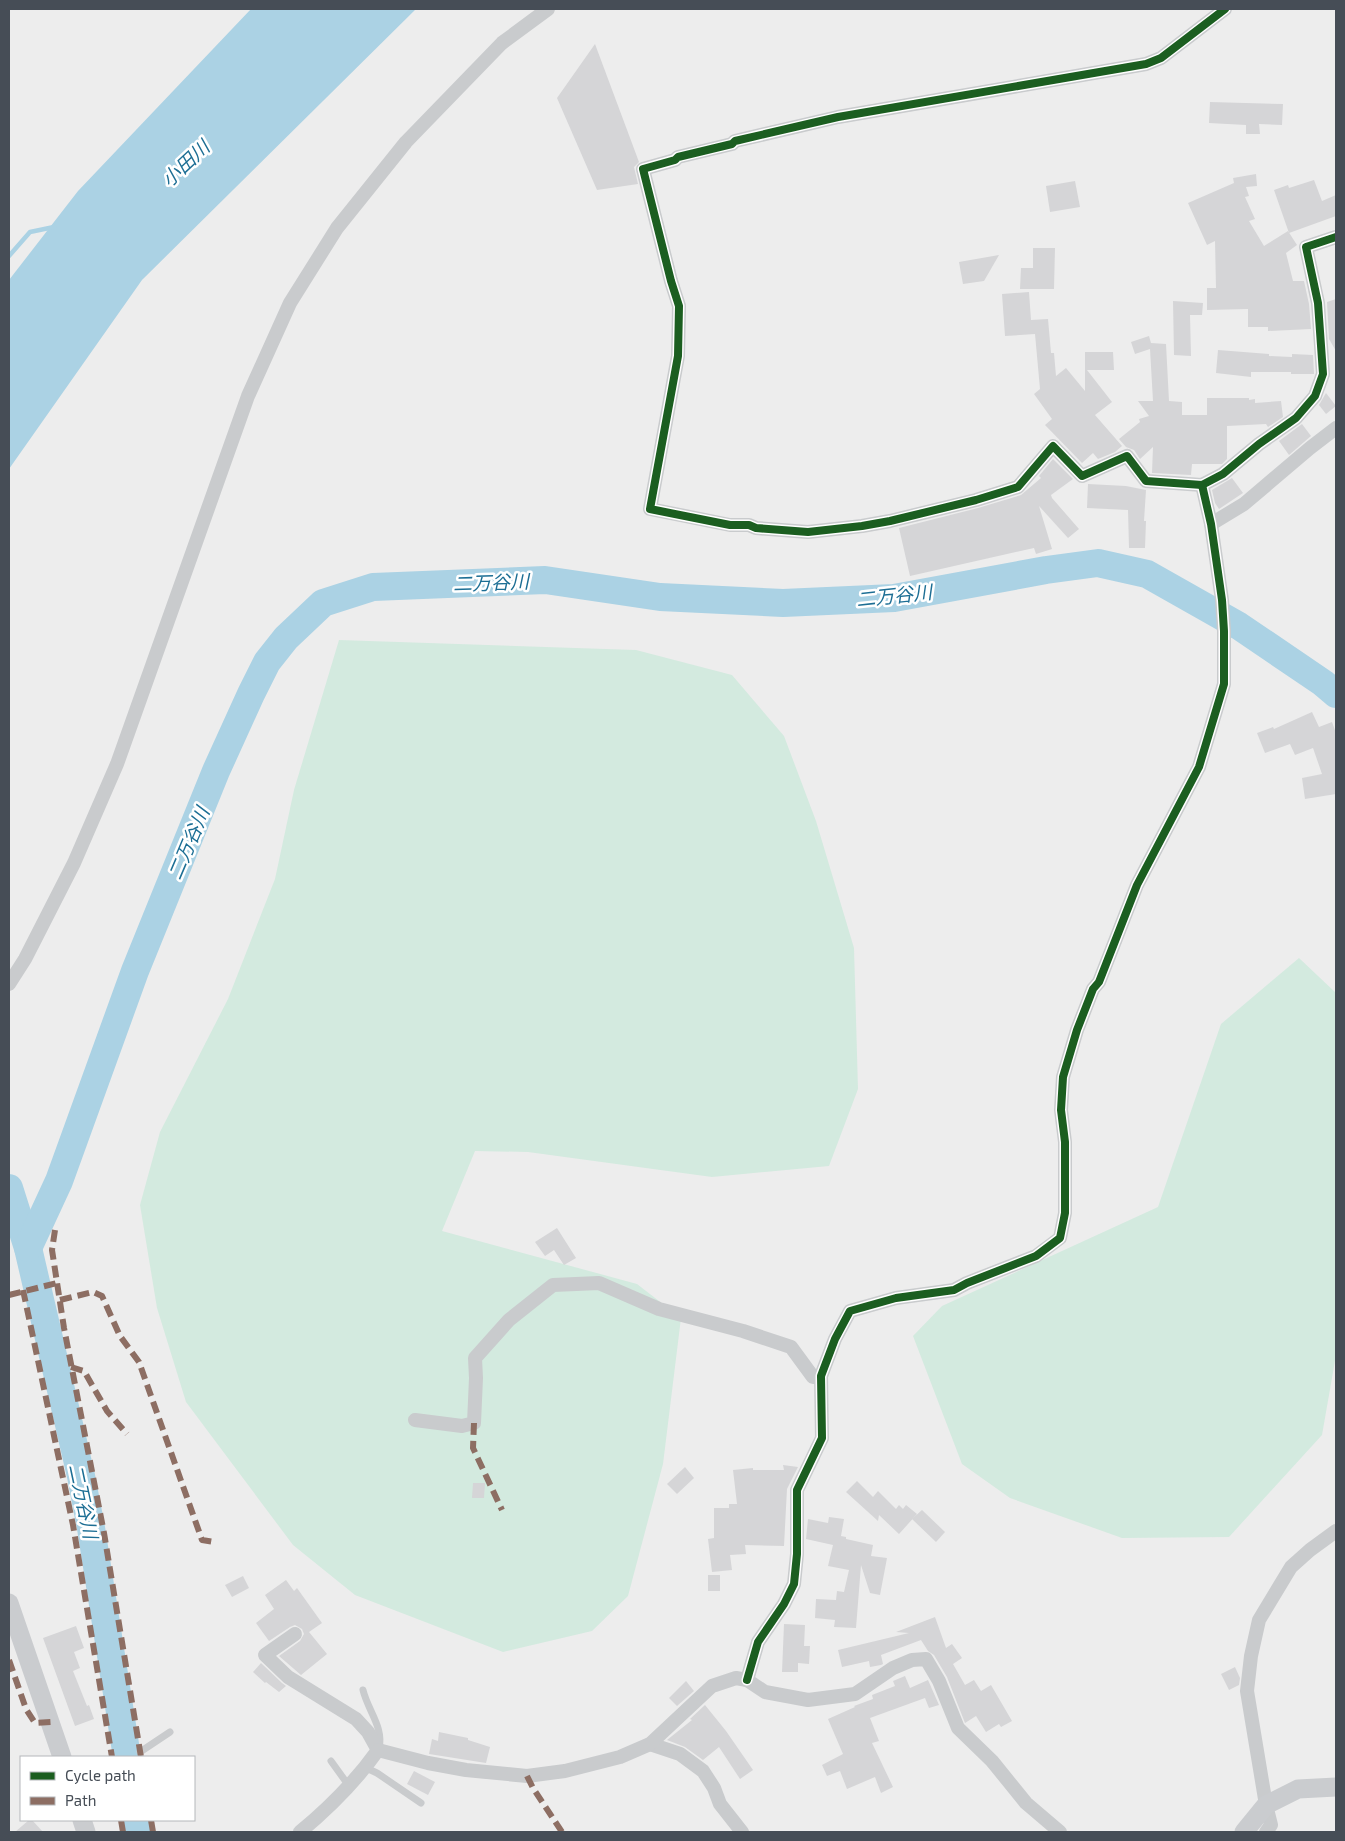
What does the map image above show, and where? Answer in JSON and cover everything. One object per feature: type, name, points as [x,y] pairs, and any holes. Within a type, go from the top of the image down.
[{"type":"main road","points":[[9,1603],[62,1756]]},
{"type":"main road","points":[[1244,1832],[1266,1804],[1298,1789],[1336,1787]]},
{"type":"street","points":[[9,984],[25,959],[74,863],[118,764],[248,396],[290,303],[337,228],[406,142],[502,43],[548,9]]},
{"type":"street","points":[[1225,9],[1161,58],[1146,64],[838,117],[735,141],[732,144],[678,157],[675,160],[643,169],[671,281],[680,306],[678,356],[650,509],[730,525],[749,525],[756,528],[808,532],[862,526],[932,511],[1018,487],[1053,446],[1082,476],[1127,456],[1146,481],[1202,485],[1223,474],[1259,444],[1296,418],[1315,396],[1323,374],[1318,303],[1306,247],[1336,237]]},
{"type":"street","points":[[1211,524],[1244,504],[1336,428]]},
{"type":"street","points":[[748,1680],[758,1642],[784,1604],[794,1584],[797,1554],[797,1490],[822,1438],[821,1376],[834,1340],[850,1310],[896,1298],[954,1290],[1036,1256],[1060,1238],[1065,1213],[1065,1142],[1061,1110],[1063,1077],[1077,1030],[1093,989],[1099,982],[1137,885],[1199,767],[1224,684],[1222,600],[1211,524],[1202,485]]},
{"type":"street","points":[[415,1420],[462,1426],[474,1423],[475,1358],[509,1320],[553,1285],[599,1283],[659,1309],[743,1331],[791,1347],[813,1377],[821,1376]]},
{"type":"street","points":[[1266,1832],[1272,1825],[1266,1804],[1247,1691],[1251,1656],[1259,1620],[1291,1567],[1336,1531]]},
{"type":"street","points":[[295,1634],[265,1655],[288,1676],[356,1719],[368,1732],[378,1750],[428,1764],[527,1776],[565,1771],[612,1759],[650,1744],[712,1686],[736,1678],[748,1680],[765,1692],[808,1700],[855,1694],[893,1668],[912,1660],[926,1659],[939,1681],[958,1728],[992,1761],[1026,1803],[1060,1832]]},
{"type":"street","points":[[650,1744],[680,1754],[703,1772],[714,1788],[720,1804],[742,1832]]},
{"type":"street","points":[[300,1832],[324,1812],[349,1786],[378,1750]]},
{"type":"lane","points":[[364,1690],[365,1699],[377,1724],[381,1738],[378,1750]]},
{"type":"lane","points":[[140,1752],[170,1732]]},
{"type":"lane","points":[[332,1761],[349,1786]]},
{"type":"lane","points":[[363,1767],[377,1773],[421,1803]]},
{"type":"green space","points":[[339,640],[636,650],[732,675],[784,736],[816,821],[854,948],[858,1089],[829,1166],[712,1177],[528,1152],[475,1151],[442,1231],[637,1284],[681,1318],[663,1464],[628,1596],[592,1631],[503,1652],[355,1595],[293,1545],[186,1402],[157,1308],[140,1205],[160,1132],[228,999],[275,879],[294,790]]},
{"type":"green space","points":[[1299,958],[1336,993],[1336,1355],[1322,1435],[1229,1537],[1122,1538],[1010,1498],[962,1464],[913,1336],[942,1306],[1158,1207],[1221,1024]]},
{"type":"water","name":"小田川","points":[[251,9],[416,9],[142,280],[9,469],[9,280],[78,191]]},
{"type":"building","points":[[595,44],[639,162],[634,167],[638,184],[597,190],[557,98]]},
{"type":"building","points":[[1210,102],[1283,104],[1282,125],[1259,124],[1260,134],[1246,134],[1246,125],[1209,123]]},
{"type":"building","points":[[1256,174],[1257,186],[1246,187],[1249,196],[1245,197],[1255,219],[1249,221],[1264,246],[1288,231],[1297,245],[1286,253],[1293,281],[1304,281],[1309,304],[1311,329],[1268,331],[1268,327],[1248,327],[1248,309],[1207,310],[1207,288],[1216,288],[1215,241],[1207,245],[1188,203],[1234,183],[1233,178]]},
{"type":"building","points":[[1314,180],[1322,201],[1336,195],[1336,216],[1289,233],[1274,190],[1288,185],[1289,188]]},
{"type":"building","points":[[1075,181],[1080,207],[1050,212],[1046,186]]},
{"type":"building","points":[[1033,248],[1055,248],[1054,289],[1020,289],[1021,268],[1033,268]]},
{"type":"building","points":[[999,255],[984,281],[963,284],[959,262]]},
{"type":"building","points":[[1029,292],[1031,320],[1048,319],[1051,353],[1054,353],[1056,376],[1066,368],[1085,391],[1085,352],[1113,352],[1114,370],[1087,370],[1112,402],[1095,415],[1122,446],[1115,452],[1098,459],[1093,453],[1082,463],[1045,425],[1052,419],[1034,394],[1040,389],[1035,334],[1005,336],[1002,294]]},
{"type":"building","points":[[1336,299],[1336,351],[1329,339],[1327,302]]},
{"type":"building","points":[[1173,301],[1203,303],[1202,315],[1190,315],[1191,356],[1174,355]]},
{"type":"building","points":[[1149,336],[1151,343],[1166,344],[1169,401],[1182,402],[1182,415],[1207,415],[1207,398],[1249,398],[1249,400],[1255,399],[1255,403],[1281,401],[1283,417],[1268,427],[1266,424],[1227,426],[1227,459],[1222,464],[1192,464],[1191,475],[1152,473],[1153,447],[1140,459],[1134,450],[1126,447],[1119,439],[1140,422],[1139,419],[1149,416],[1138,401],[1153,401],[1150,349],[1135,354],[1131,342]]},
{"type":"building","points":[[1218,350],[1269,354],[1269,356],[1292,357],[1292,354],[1313,355],[1314,374],[1251,372],[1251,377],[1216,373]]},
{"type":"building","points":[[1326,393],[1336,406],[1326,414],[1319,405]]},
{"type":"building","points":[[1302,424],[1311,436],[1289,455],[1279,441]]},
{"type":"building","points":[[1053,459],[1073,479],[1051,495],[1079,529],[1068,538],[1039,506],[1052,549],[1036,554],[1034,548],[910,576],[899,528],[1021,495],[1041,478],[1039,476]]},
{"type":"building","points":[[1232,478],[1243,493],[1219,509],[1215,503],[1212,490]]},
{"type":"building","points":[[1088,484],[1126,486],[1146,490],[1145,548],[1129,548],[1128,510],[1087,508]]},
{"type":"building","points":[[1312,712],[1319,727],[1332,722],[1336,733],[1336,794],[1305,799],[1302,778],[1322,774],[1313,748],[1295,755],[1290,744],[1265,753],[1257,733],[1273,727],[1274,729]]},
{"type":"building","points":[[557,1228],[576,1258],[564,1265],[554,1250],[545,1256],[535,1242]]},
{"type":"building","points":[[783,1465],[798,1467],[787,1489],[784,1546],[745,1545],[746,1554],[730,1555],[732,1570],[712,1572],[708,1539],[714,1538],[714,1508],[729,1508],[729,1504],[737,1504],[733,1470],[753,1468],[753,1470],[784,1470]]},
{"type":"building","points":[[685,1467],[694,1478],[677,1494],[667,1484]]},
{"type":"building","points":[[857,1481],[873,1497],[878,1491],[896,1509],[899,1505],[903,1509],[906,1505],[917,1514],[899,1534],[879,1515],[878,1521],[846,1492]]},
{"type":"building","points":[[473,1483],[485,1483],[484,1498],[472,1498]]},
{"type":"building","points":[[922,1510],[945,1532],[936,1542],[912,1519]]},
{"type":"building","points":[[829,1517],[844,1519],[841,1536],[846,1537],[846,1539],[873,1545],[871,1556],[887,1558],[880,1595],[870,1593],[861,1565],[856,1628],[834,1627],[835,1620],[815,1618],[816,1599],[836,1600],[837,1591],[844,1592],[849,1570],[828,1566],[833,1545],[806,1539],[808,1519],[828,1523]]},
{"type":"building","points":[[708,1575],[720,1575],[720,1591],[708,1591]]},
{"type":"building","points":[[243,1576],[249,1588],[232,1597],[225,1585]]},
{"type":"building","points":[[286,1580],[294,1591],[297,1588],[322,1623],[309,1632],[327,1654],[301,1675],[279,1656],[300,1641],[304,1634],[302,1629],[295,1625],[269,1641],[256,1623],[274,1609],[265,1595]]},
{"type":"building","points":[[935,1617],[946,1648],[952,1644],[962,1658],[953,1664],[965,1685],[974,1680],[981,1691],[991,1685],[1012,1721],[1001,1727],[999,1724],[986,1732],[976,1716],[965,1723],[947,1677],[934,1655],[928,1651],[921,1640],[881,1655],[883,1664],[881,1665],[870,1667],[869,1661],[842,1667],[838,1650],[909,1633],[896,1632]]},
{"type":"building","points":[[784,1624],[805,1625],[804,1646],[810,1646],[809,1664],[798,1663],[798,1672],[782,1672]]},
{"type":"building","points":[[76,1626],[84,1648],[74,1652],[80,1668],[73,1671],[94,1719],[75,1726],[43,1638]]},
{"type":"building","points":[[261,1663],[286,1686],[279,1692],[253,1672]]},
{"type":"building","points":[[1235,1667],[1240,1678],[1239,1685],[1229,1690],[1221,1674]]},
{"type":"building","points":[[905,1676],[910,1688],[928,1680],[939,1705],[929,1708],[925,1698],[870,1718],[879,1741],[872,1743],[893,1787],[881,1793],[875,1777],[847,1789],[840,1771],[827,1776],[822,1765],[843,1754],[828,1719],[873,1699],[872,1695],[895,1686],[893,1681]]},
{"type":"building","points":[[686,1681],[694,1691],[677,1706],[669,1698]]},
{"type":"building","points":[[705,1705],[753,1770],[740,1779],[719,1747],[703,1760],[685,1747],[667,1740],[692,1720],[690,1719]]},
{"type":"building","points":[[439,1732],[468,1738],[468,1740],[490,1747],[486,1763],[429,1754],[432,1739],[438,1741]]},
{"type":"building","points":[[414,1771],[435,1782],[428,1795],[407,1784]]},
{"type":"building","points":[[28,1821],[33,1821],[43,1832],[15,1832]]},
{"type":"waterway","points":[[9,256],[30,232],[54,227]]},
{"type":"waterway","name":"二万谷川","points":[[28,1248],[59,1181],[135,971],[216,771],[251,694],[267,662],[286,638],[323,603],[373,587],[545,580],[660,597],[783,603],[894,598],[1046,570],[1098,563],[1147,574],[1239,626],[1323,683],[1336,694]]},
{"type":"waterway","name":"二万谷川","points":[[9,1188],[28,1248],[81,1476],[127,1756]]},
{"type":"waterway","name":"二万谷川","points":[[137,1821],[139,1832]]},
{"type":"marked path","points":[[55,1230],[52,1250],[64,1328],[104,1533],[141,1756]]},
{"type":"marked path","points":[[9,1295],[57,1283]]},
{"type":"marked path","points":[[23,1290],[73,1525],[112,1756]]},
{"type":"marked path","points":[[60,1300],[93,1292],[102,1296],[120,1336],[139,1362],[202,1540],[214,1542]]},
{"type":"marked path","points":[[71,1367],[84,1371],[107,1411],[127,1434]]},
{"type":"marked path","points":[[474,1423],[473,1448],[502,1510]]},
{"type":"marked path","points":[[9,1660],[26,1709],[35,1723],[51,1722]]},
{"type":"marked path","points":[[527,1776],[562,1832]]},
{"type":"marked path","points":[[121,1821],[123,1832]]},
{"type":"marked path","points":[[151,1821],[153,1832]]},
{"type":"cycle path","points":[[1225,9],[1161,58],[1146,64],[838,117],[735,141],[732,144],[678,157],[675,160],[643,169],[679,306],[678,356],[650,509],[730,525],[749,525],[756,528],[808,532],[862,526],[976,500],[1018,487],[1053,446],[1082,476],[1127,456],[1146,481],[1202,485],[1223,474],[1259,444],[1296,418],[1315,396],[1323,374],[1318,303],[1306,247],[1336,237]]},
{"type":"cycle path","points":[[747,1680],[758,1642],[784,1604],[794,1584],[797,1554],[797,1490],[822,1438],[821,1376],[835,1339],[850,1311],[896,1298],[954,1290],[1036,1256],[1060,1238],[1065,1213],[1065,1142],[1061,1110],[1063,1077],[1077,1030],[1093,989],[1099,982],[1137,885],[1199,767],[1224,684],[1222,600],[1211,524],[1202,485]]}]
